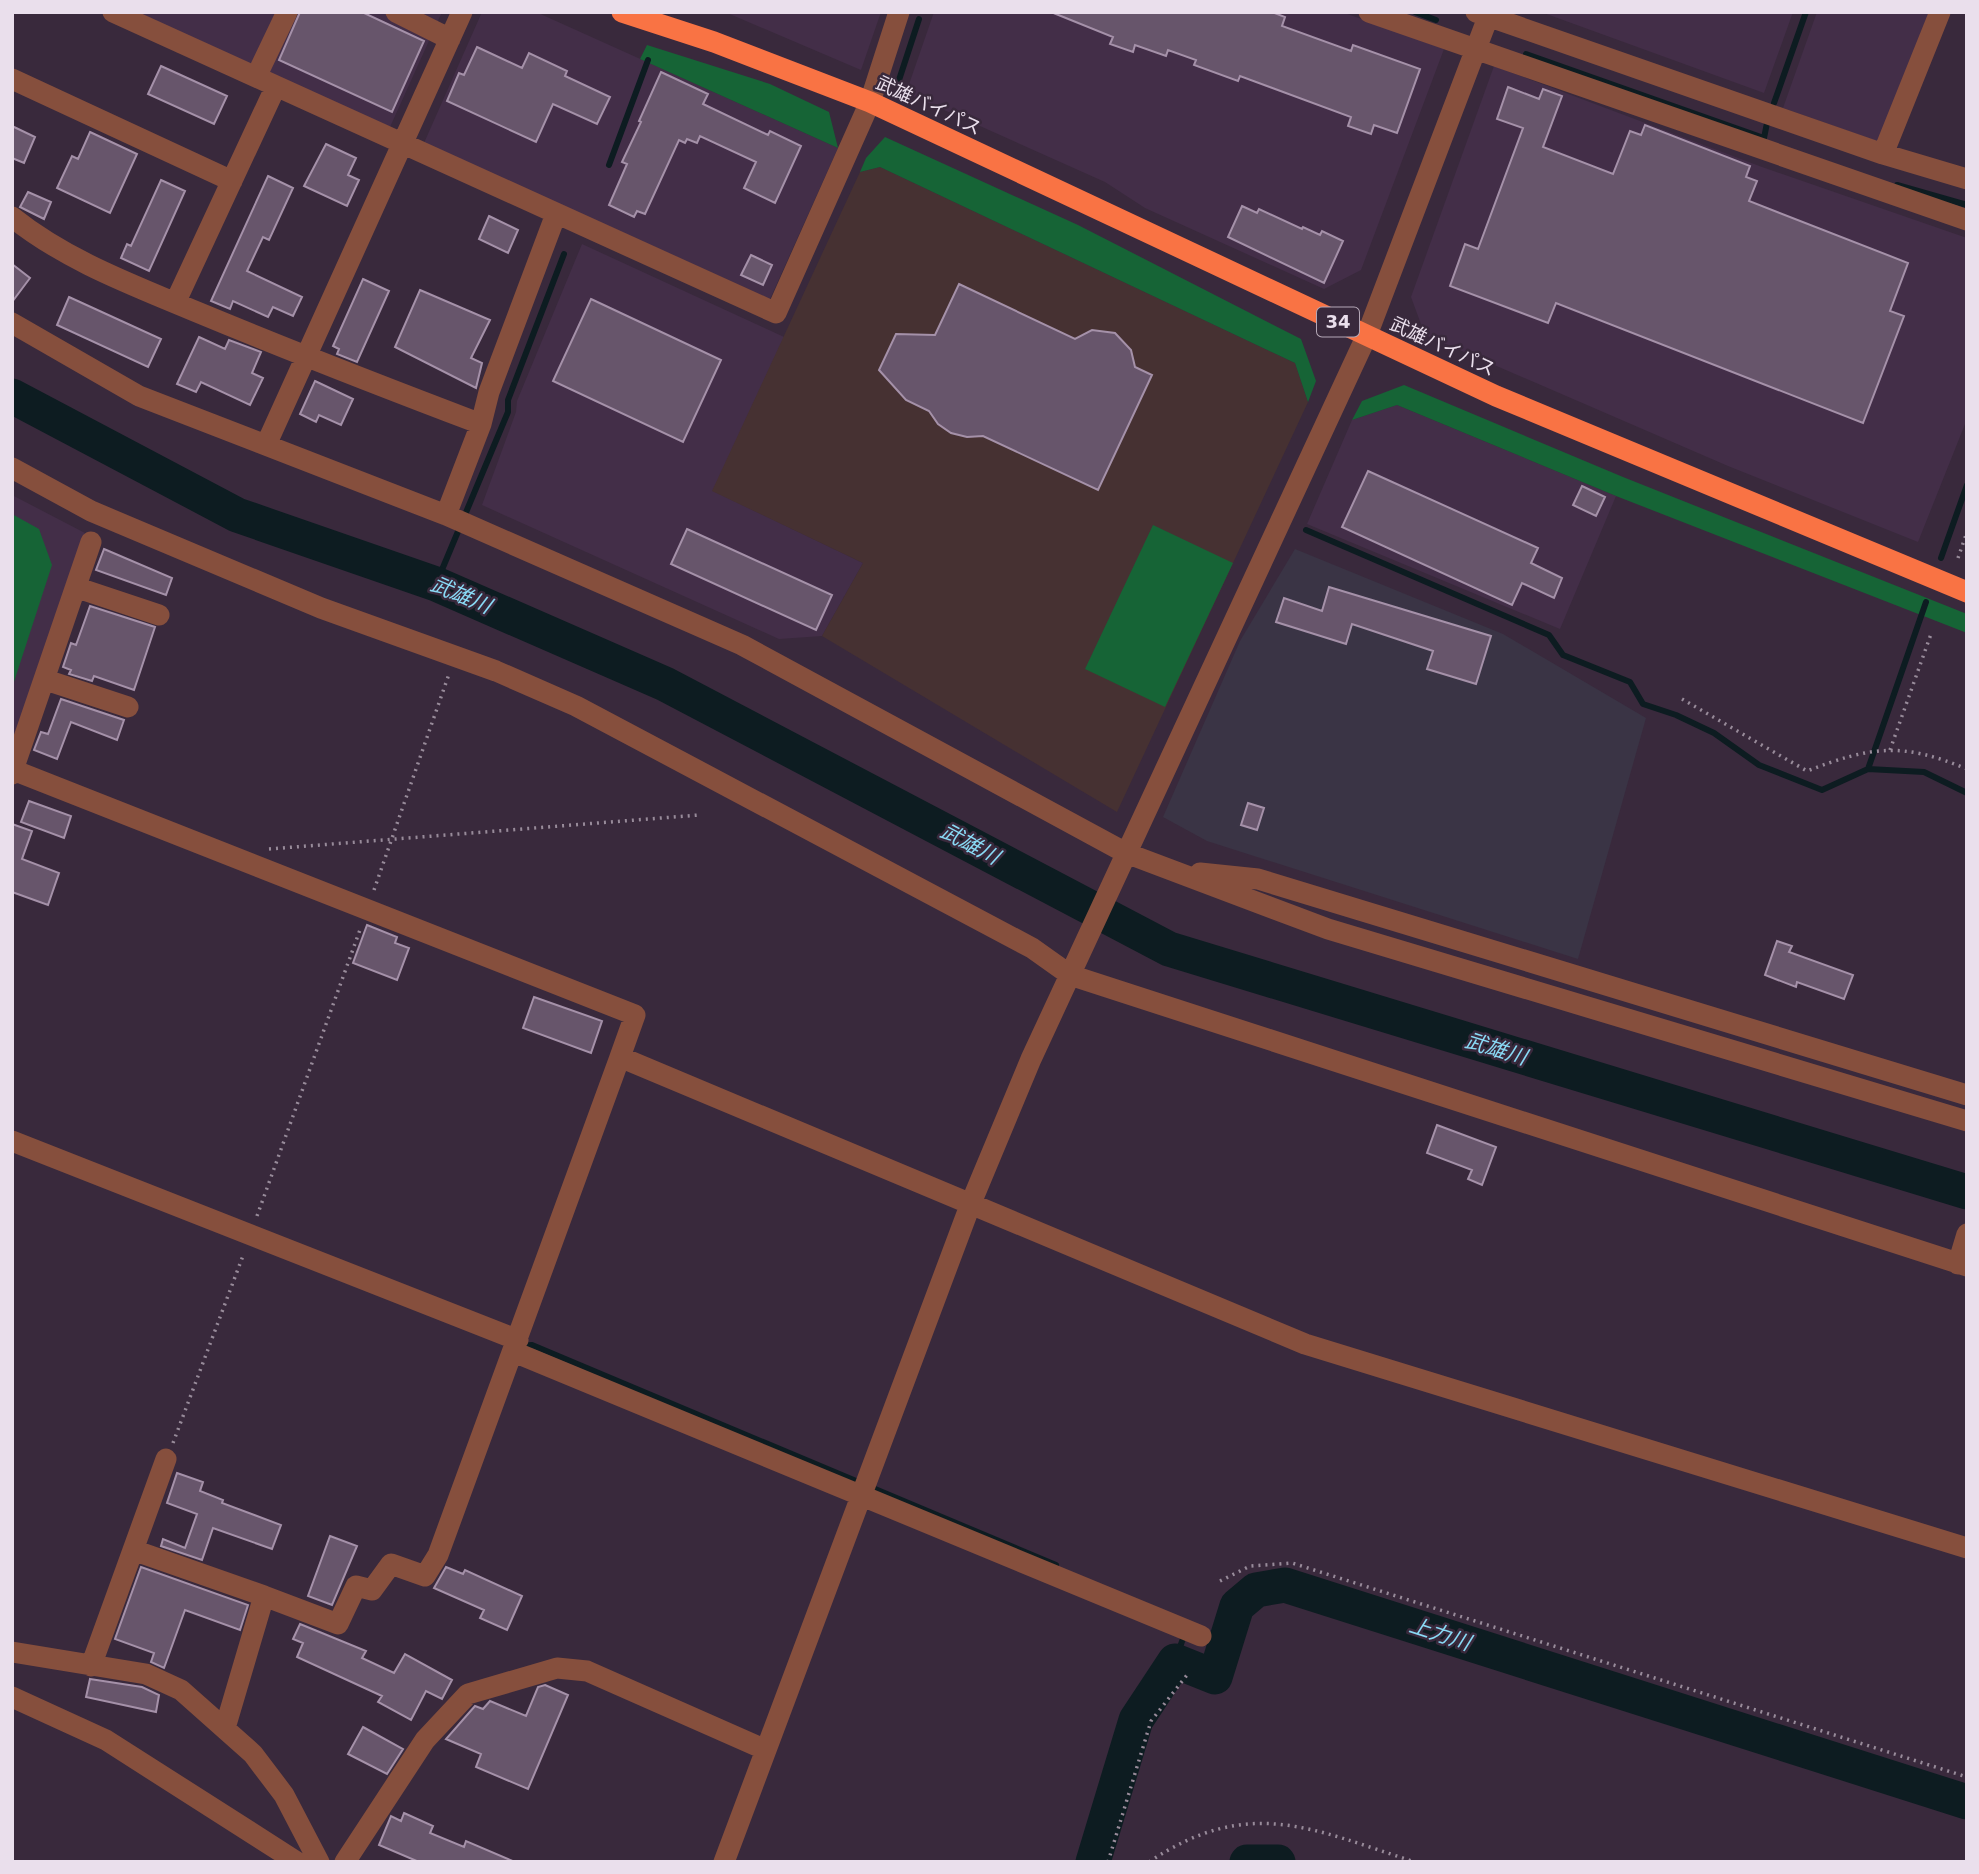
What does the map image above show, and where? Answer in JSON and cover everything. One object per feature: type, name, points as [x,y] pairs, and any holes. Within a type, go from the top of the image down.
[{"type":"highway","name":"武雄バイパス","points":[[622,12],[713,42],[870,102],[1508,401],[1967,592]]},
{"type":"highway","name":"武雄バイパス","points":[[653,12],[713,42]]},
{"type":"street","points":[[113,12],[776,313],[870,102],[899,12]]},
{"type":"street","points":[[256,77],[287,12]]},
{"type":"street","points":[[396,12],[450,39]]},
{"type":"street","points":[[266,445],[462,12]]},
{"type":"street","points":[[1369,12],[1967,220]]},
{"type":"street","points":[[1884,155],[1940,12]]},
{"type":"street","points":[[724,1862],[971,1203],[1031,1059],[1367,335],[1476,50],[1484,14],[1884,155],[1967,178]]},
{"type":"street","points":[[12,79],[232,181]]},
{"type":"street","points":[[175,303],[276,86]]},
{"type":"street","points":[[446,515],[556,214]]},
{"type":"street","points":[[12,217],[40,239],[93,268],[304,357],[481,424]]},
{"type":"street","points":[[12,323],[139,396],[446,515],[742,645],[1125,856],[1170,869],[1328,929],[1967,1121]]},
{"type":"street","points":[[12,468],[91,511],[180,549],[321,608],[495,671],[576,706],[1032,948],[1071,973],[1962,1265],[1967,1234]]},
{"type":"street","points":[[91,542],[78,588],[13,772],[635,1015],[438,1555],[425,1576],[391,1564],[372,1590],[356,1586],[338,1624],[133,1549]]},
{"type":"street","points":[[78,588],[159,615]]},
{"type":"street","points":[[46,680],[128,707]]},
{"type":"street","points":[[1170,869],[1258,879],[1967,1095]]},
{"type":"street","points":[[620,1057],[1304,1344],[1967,1548]]},
{"type":"street","points":[[12,1141],[248,1241],[516,1346],[861,1497],[1201,1636]]},
{"type":"street","points":[[91,1666],[166,1459]]},
{"type":"street","points":[[225,1728],[264,1596]]},
{"type":"street","points":[[12,1652],[146,1674],[181,1690],[253,1754],[284,1795],[319,1862]]},
{"type":"street","points":[[345,1862],[425,1740],[468,1694],[557,1668],[587,1671],[766,1750]]},
{"type":"street","points":[[12,1698],[106,1740],[297,1862]]},
{"type":"path","points":[[1958,558],[1967,532]]},
{"type":"path","points":[[1890,750],[1931,634]]},
{"type":"path","points":[[166,1459],[248,1241],[449,674]]},
{"type":"path","points":[[1682,699],[1807,771],[1853,753],[1890,750],[1929,753],[1967,769]]},
{"type":"path","points":[[267,850],[699,815]]},
{"type":"path","points":[[1220,1581],[1250,1566],[1292,1563],[1967,1776]]},
{"type":"path","points":[[1108,1862],[1151,1721],[1187,1675]]},
{"type":"path","points":[[1149,1862],[1182,1840],[1242,1822],[1302,1826],[1415,1862]]},
{"type":"shaded area","points":[[136,12],[442,12],[390,127]]},
{"type":"shaded area","points":[[482,12],[536,12],[838,148],[770,299],[424,143]]},
{"type":"shaded area","points":[[725,12],[881,12],[861,70]]},
{"type":"shaded area","points":[[934,12],[1342,12],[1444,49],[1361,270],[1324,289],[1145,208],[1105,182],[906,93]]},
{"type":"shaded area","points":[[1541,12],[1793,12],[1764,93]]},
{"type":"shaded area","points":[[1817,12],[1929,12],[1879,142],[1783,108]]},
{"type":"shaded area","points":[[1494,66],[1762,167],[1967,238],[1967,419],[1918,542],[1728,466],[1425,335],[1411,297]]},
{"type":"shaded area","points":[[880,167],[1295,363],[1308,402],[1117,812],[822,636],[863,563],[712,491],[860,172]]},
{"type":"shaded area","points":[[582,244],[784,337],[713,491],[863,563],[822,636],[779,639],[482,505],[516,412],[517,401]]},
{"type":"shaded area","points":[[1397,405],[1616,496],[1560,629],[1307,524],[1352,420]]},
{"type":"shaded area","points":[[12,495],[85,533],[12,748]]},
{"type":"shaded area","points":[[1295,549],[1503,634],[1646,718],[1578,959],[1207,841],[1163,817],[1240,641]]},
{"type":"green space","points":[[647,45],[770,84],[829,112],[838,148],[640,59]]},
{"type":"green space","points":[[885,137],[1078,225],[1301,339],[1316,381],[1308,402],[1295,363],[880,167],[860,172],[866,158]]},
{"type":"green space","points":[[1404,385],[1623,477],[1967,614],[1967,633],[1616,496],[1397,405],[1352,420],[1362,401]]},
{"type":"green space","points":[[12,514],[39,529],[52,565],[12,688]]},
{"type":"green space","points":[[1153,525],[1233,563],[1165,707],[1085,669]]},
{"type":"building","points":[[300,12],[362,12],[424,41],[392,112],[279,60]]},
{"type":"building","points":[[1051,12],[1272,12],[1285,17],[1282,26],[1351,51],[1353,45],[1420,69],[1397,133],[1374,125],[1371,134],[1348,126],[1351,117],[1240,76],[1238,81],[1194,65],[1196,60],[1168,50],[1166,56],[1135,45],[1133,52],[1110,44],[1113,37]]},
{"type":"building","points":[[477,47],[522,68],[529,53],[567,71],[565,76],[610,97],[597,124],[553,104],[536,142],[447,101],[459,73],[464,75]]},
{"type":"building","points":[[161,66],[227,96],[214,124],[148,94]]},
{"type":"building","points":[[661,72],[708,94],[703,104],[768,135],[770,131],[801,146],[775,203],[744,188],[756,162],[700,136],[697,143],[687,139],[685,143],[679,140],[645,214],[637,211],[634,217],[609,205],[627,164],[622,162]]},
{"type":"building","points":[[1508,87],[1539,99],[1543,89],[1562,96],[1543,147],[1613,174],[1630,131],[1641,135],[1645,125],[1750,166],[1746,177],[1757,181],[1749,201],[1908,263],[1890,311],[1904,316],[1863,423],[1556,303],[1548,323],[1450,286],[1465,244],[1478,249],[1523,128],[1497,119]]},
{"type":"building","points":[[12,126],[35,137],[24,163],[12,158]]},
{"type":"building","points":[[90,132],[137,154],[110,213],[57,188],[72,156],[78,159]]},
{"type":"building","points":[[326,144],[356,158],[348,175],[359,180],[347,206],[304,186]]},
{"type":"building","points":[[268,176],[293,188],[269,240],[263,237],[247,271],[302,297],[293,316],[273,307],[268,317],[233,301],[230,309],[211,301]]},
{"type":"building","points":[[161,180],[185,191],[149,271],[121,258],[127,244],[131,246]]},
{"type":"building","points":[[28,192],[51,202],[44,219],[20,207]]},
{"type":"building","points":[[1242,206],[1257,213],[1259,209],[1302,229],[1303,227],[1320,235],[1322,231],[1343,241],[1324,283],[1228,237]]},
{"type":"building","points":[[489,216],[518,230],[508,253],[479,239]]},
{"type":"building","points":[[751,255],[772,265],[763,285],[741,275]]},
{"type":"building","points":[[12,264],[30,278],[12,302]]},
{"type":"building","points":[[363,279],[389,291],[357,362],[337,354],[339,349],[333,346]]},
{"type":"building","points":[[959,284],[1075,339],[1092,330],[1115,333],[1131,350],[1135,367],[1152,375],[1098,490],[983,436],[967,437],[951,433],[938,424],[929,411],[906,400],[879,370],[896,334],[935,335]]},
{"type":"building","points":[[420,290],[490,320],[471,358],[482,363],[476,388],[395,347]]},
{"type":"building","points":[[69,297],[161,339],[148,367],[57,325]]},
{"type":"building","points":[[591,299],[721,360],[683,442],[553,381]]},
{"type":"building","points":[[199,337],[225,349],[229,340],[261,352],[252,373],[263,378],[250,405],[201,382],[196,392],[177,384]]},
{"type":"building","points":[[315,381],[353,399],[341,425],[319,415],[316,422],[300,414]]},
{"type":"building","points":[[1368,471],[1538,548],[1531,563],[1562,578],[1554,598],[1522,583],[1512,605],[1342,527]]},
{"type":"building","points":[[1582,486],[1605,497],[1596,516],[1573,505]]},
{"type":"building","points":[[687,529],[832,595],[816,630],[671,564]]},
{"type":"building","points":[[104,549],[172,578],[166,595],[96,570]]},
{"type":"building","points":[[1329,587],[1491,636],[1476,684],[1427,669],[1433,651],[1352,624],[1346,644],[1276,622],[1284,598],[1322,611]]},
{"type":"building","points":[[90,606],[155,627],[134,690],[94,676],[92,681],[69,674],[71,670],[63,667],[71,643],[76,645]]},
{"type":"building","points":[[61,699],[124,720],[117,740],[71,722],[57,759],[34,750],[41,732],[48,734]]},
{"type":"building","points":[[29,801],[71,816],[64,838],[21,822]]},
{"type":"building","points":[[1248,803],[1264,808],[1257,830],[1241,825]]},
{"type":"building","points":[[12,824],[32,831],[22,859],[59,873],[48,905],[12,892]]},
{"type":"building","points":[[367,925],[397,937],[395,943],[409,948],[397,980],[353,963]]},
{"type":"building","points":[[1777,941],[1792,946],[1789,952],[1853,975],[1844,999],[1797,982],[1796,987],[1765,975]]},
{"type":"building","points":[[534,997],[602,1021],[591,1053],[523,1028]]},
{"type":"building","points":[[1437,1125],[1496,1147],[1482,1185],[1468,1179],[1472,1170],[1427,1153]]},
{"type":"building","points":[[177,1473],[203,1482],[200,1491],[223,1500],[222,1503],[281,1525],[272,1549],[213,1528],[202,1560],[161,1546],[163,1539],[185,1548],[197,1514],[167,1503]]},
{"type":"building","points":[[330,1536],[357,1546],[332,1605],[308,1596]]},
{"type":"building","points":[[141,1567],[248,1605],[240,1630],[185,1610],[164,1668],[151,1662],[154,1653],[115,1639]]},
{"type":"building","points":[[446,1567],[463,1574],[465,1570],[522,1596],[507,1630],[480,1618],[484,1610],[434,1588]]},
{"type":"building","points":[[300,1624],[366,1651],[362,1658],[394,1673],[405,1654],[452,1680],[442,1699],[426,1691],[411,1720],[378,1702],[382,1696],[297,1657],[303,1643],[293,1639]]},
{"type":"building","points":[[90,1679],[142,1687],[159,1695],[156,1712],[86,1697]]},
{"type":"building","points":[[545,1685],[568,1695],[528,1789],[476,1767],[481,1754],[446,1739],[475,1706],[483,1709],[490,1701],[526,1716],[538,1687]]},
{"type":"building","points":[[363,1727],[403,1749],[387,1774],[348,1754]]},
{"type":"building","points":[[404,1813],[433,1826],[430,1833],[464,1847],[466,1841],[515,1862],[419,1862],[379,1845],[391,1816],[401,1821]]},
{"type":"waterway","points":[[1415,12],[1436,20]]},
{"type":"waterway","points":[[1774,103],[1806,12]]},
{"type":"waterway","points":[[898,83],[919,19]]},
{"type":"waterway","points":[[1526,54],[1761,137]]},
{"type":"waterway","points":[[609,165],[648,60]]},
{"type":"waterway","points":[[1764,138],[1767,123]]},
{"type":"waterway","points":[[1897,185],[1967,205]]},
{"type":"waterway","points":[[436,584],[508,412],[508,400],[564,254]]},
{"type":"waterway","name":"武雄川","points":[[12,396],[237,515],[436,584],[665,684],[1169,949],[1967,1192]]},
{"type":"waterway","points":[[1941,558],[1967,485]]},
{"type":"waterway","points":[[1306,530],[1549,635],[1563,655],[1630,682],[1643,704],[1676,715],[1714,733],[1759,765],[1822,790],[1868,769],[1924,772],[1967,793]]},
{"type":"waterway","points":[[1868,769],[1926,602]]},
{"type":"waterway","points":[[519,1346],[532,1345],[1056,1565]]},
{"type":"waterway","name":"上力川","points":[[1093,1862],[1136,1720],[1175,1661],[1215,1677],[1237,1606],[1256,1590],[1285,1585],[1967,1802]]},
{"type":"waterway","points":[[1175,1661],[1185,1633]]},
{"type":"waterway","points":[[1247,1862],[1278,1862]]}]
